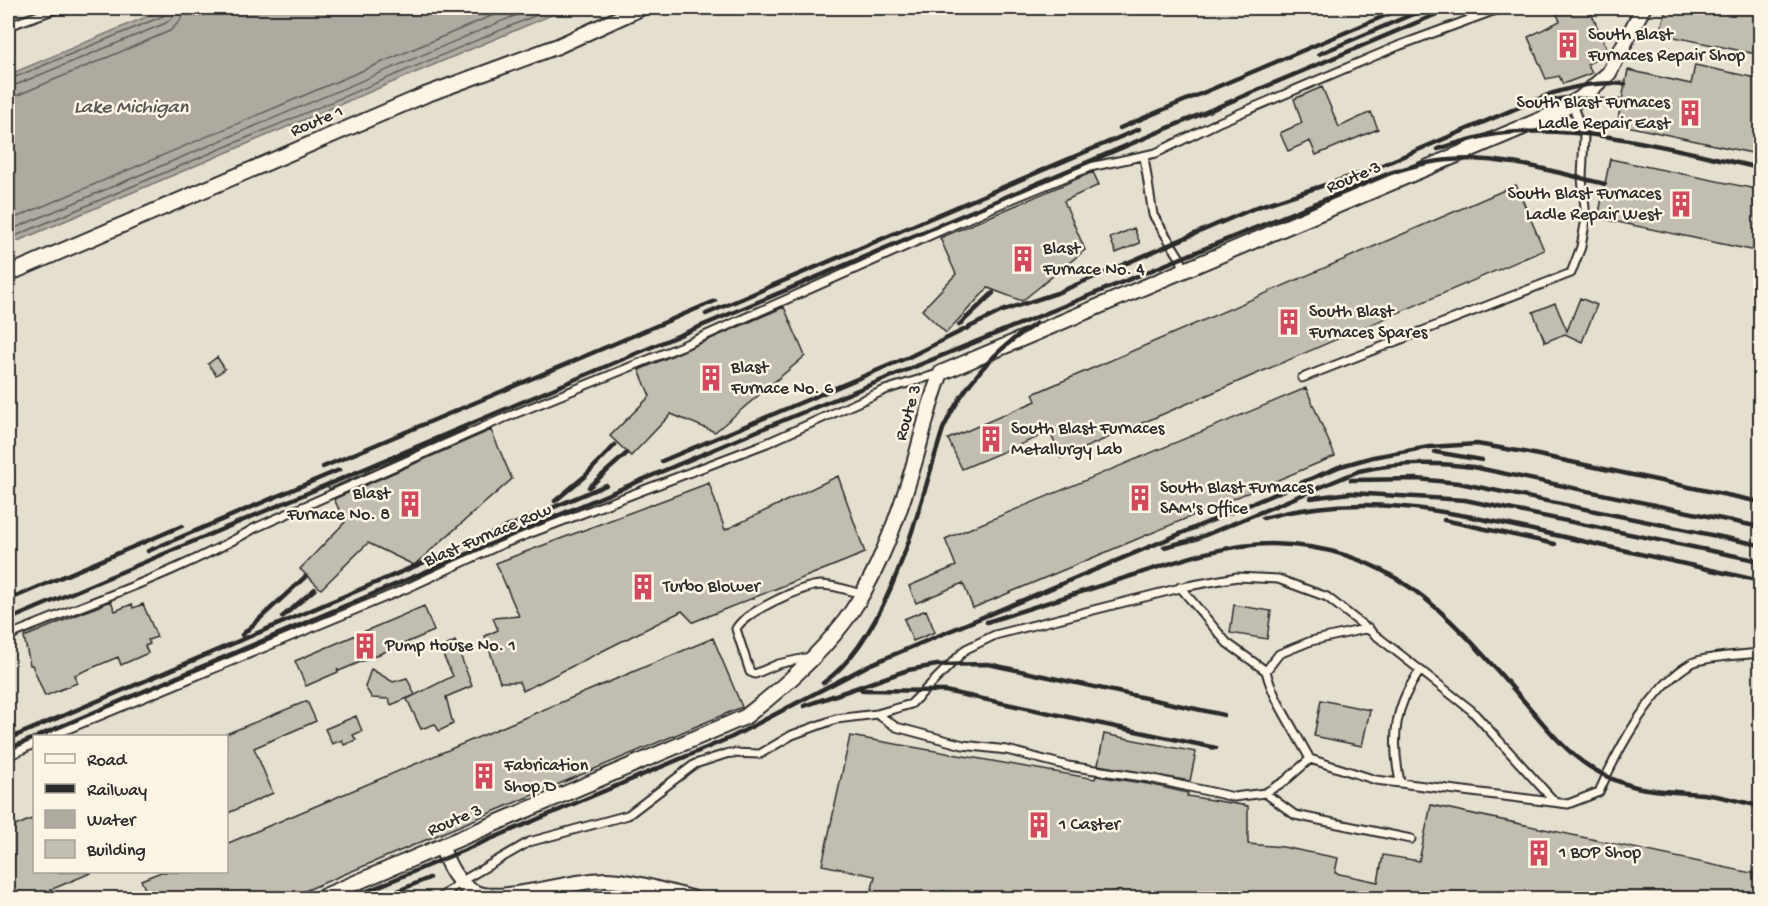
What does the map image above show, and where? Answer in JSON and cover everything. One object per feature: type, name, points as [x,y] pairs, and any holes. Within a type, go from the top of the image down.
[{"type":"street","name":"Route 1","points":[[8,274],[425,95],[558,46],[641,8]]},
{"type":"street","name":"Route 3","points":[[320,898],[745,717],[787,684],[851,612],[876,569],[910,476],[927,407],[941,373],[1072,315],[1185,271],[1554,114],[1572,104],[1610,73],[1643,8]]},
{"type":"street","points":[[442,847],[460,882],[477,894],[542,893],[566,883],[608,880],[692,898]]},
{"type":"lane","points":[[8,26],[59,8]]},
{"type":"lane","points":[[8,636],[148,581],[255,528],[502,419],[682,346],[1007,201],[1090,167],[1144,157],[1398,46],[1501,8]]},
{"type":"lane","points":[[1302,378],[1571,273],[1581,247],[1586,218],[1582,178],[1584,135],[1572,104]]},
{"type":"lane","points":[[1144,157],[1153,215],[1180,258],[1185,271]]},
{"type":"lane","name":"Blast Furnace Row","points":[[53,735],[405,589],[501,544],[767,443],[885,390],[941,373]]},
{"type":"lane","points":[[440,898],[460,882],[529,842],[628,815],[694,764],[729,753],[759,754],[792,735],[836,719],[877,714],[911,704],[966,649],[995,635],[1180,587],[1237,577],[1278,579],[1327,597],[1471,710],[1555,802]]},
{"type":"lane","points":[[812,657],[778,664],[755,674],[750,672],[736,629],[746,617],[806,588],[820,585],[838,587],[861,594]]},
{"type":"lane","points":[[1180,587],[1227,643],[1266,671],[1270,689],[1288,715],[1310,759],[1376,780],[1568,804],[1599,792],[1613,760],[1659,688],[1693,662],[1761,653]]},
{"type":"lane","points":[[1266,671],[1279,654],[1311,641],[1369,628]]},
{"type":"lane","points":[[1400,782],[1393,738],[1396,719],[1406,688],[1420,671]]},
{"type":"lane","points":[[877,714],[896,727],[963,745],[1007,750],[1068,766],[1149,778],[1207,793],[1234,797],[1265,793],[1285,781],[1310,759]]},
{"type":"lane","points":[[8,756],[33,744]]},
{"type":"lane","points":[[1265,793],[1295,815],[1411,839]]},
{"type":"shaded area","points":[[8,8],[167,8],[8,75]]},
{"type":"shaded area","points":[[568,8],[1760,8],[1760,898],[8,898],[8,245]]},
{"type":"water","name":"Lake Michigan","points":[[167,8],[568,8],[8,245],[8,75]]},
{"type":"building","name":"South Blast Furnaces Repair Shop","points":[[1554,8],[1589,8],[1609,54],[1587,64],[1592,73],[1563,84],[1559,76],[1546,79],[1528,37],[1560,21]]},
{"type":"building","points":[[1666,8],[1731,8],[1761,14],[1761,55],[1660,34]]},
{"type":"building","name":"South Blast Furnaces Ladle Repair East","points":[[1695,65],[1761,79],[1761,155],[1617,124],[1628,70],[1691,84]]},
{"type":"building","points":[[1322,87],[1339,127],[1371,112],[1378,129],[1316,155],[1310,141],[1288,151],[1280,133],[1302,123],[1294,99]]},
{"type":"building","name":"South Blast Furnaces Ladle Repair West","points":[[1610,159],[1761,190],[1761,252],[1598,218]]},
{"type":"building","name":"Blast Furnace No. 4","points":[[1093,172],[1099,185],[1064,201],[1085,250],[1022,301],[988,288],[946,333],[922,310],[956,274],[940,238]]},
{"type":"building","name":"South Blast Furnaces Spares","points":[[1516,185],[1544,250],[1061,458],[1050,432],[962,469],[948,439],[1036,401],[1033,394]]},
{"type":"building","points":[[1134,228],[1140,243],[1116,253],[1110,238]]},
{"type":"building","points":[[1580,298],[1597,305],[1582,342],[1565,334],[1545,342],[1533,312],[1555,303],[1567,331]]},
{"type":"building","name":"Blast Furnace No. 6","points":[[784,307],[805,356],[715,432],[671,414],[631,456],[610,436],[650,396],[639,370]]},
{"type":"building","points":[[217,357],[225,369],[216,375],[208,364]]},
{"type":"building","name":"South Blast Furnaces SAM's Office","points":[[1306,388],[1335,456],[973,608],[963,583],[916,603],[909,586],[956,566],[945,539]]},
{"type":"building","points":[[467,428],[329,489],[328,486]]},
{"type":"building","name":"Blast Furnace No. 8","points":[[491,430],[512,479],[414,565],[368,543],[321,589],[300,569],[345,522],[334,499]]},
{"type":"building","name":"Turbo Blower","points":[[838,476],[865,553],[693,622],[682,611],[523,691],[519,682],[500,682],[485,636],[498,630],[493,618],[519,616],[496,563],[709,483],[725,530]]},
{"type":"building","points":[[111,601],[115,611],[132,604],[133,608],[143,604],[157,637],[148,640],[150,644],[145,646],[148,653],[121,665],[118,657],[75,675],[77,683],[45,696],[32,665],[30,665],[24,637]]},
{"type":"building","points":[[1234,605],[1271,611],[1267,639],[1230,633]]},
{"type":"building","name":"Pump House No. 1","points":[[424,606],[434,631],[339,671],[337,669],[338,672],[306,686],[295,661]]},
{"type":"building","points":[[926,610],[935,632],[913,641],[904,619]]},
{"type":"building","name":"Fabrication Shop D","points":[[713,638],[742,707],[288,898],[149,898],[141,880],[158,873],[228,873],[228,843]]},
{"type":"building","points":[[455,641],[472,686],[446,697],[453,724],[439,731],[435,724],[421,729],[407,699],[453,676],[440,649]]},
{"type":"building","points":[[371,669],[393,682],[407,678],[415,695],[391,705],[389,699],[372,698],[365,687]]},
{"type":"building","points":[[1321,700],[1370,710],[1362,746],[1314,736]]},
{"type":"building","points":[[307,701],[316,721],[254,748],[273,793],[228,813],[228,735],[226,734]]},
{"type":"building","points":[[356,716],[362,731],[353,735],[356,740],[344,745],[342,740],[332,744],[325,729]]},
{"type":"building","points":[[1104,734],[1196,752],[1190,781],[1098,765]]},
{"type":"building","name":"1 Caster","points":[[850,736],[1095,779],[1096,776],[1148,784],[1188,793],[1187,796],[1248,806],[1248,844],[1283,847],[1338,858],[1335,873],[1378,882],[1383,855],[1419,861],[1431,805],[1761,875],[1761,898],[977,898],[942,891],[941,898],[870,898],[875,876],[822,865]]},
{"type":"building","points":[[33,818],[33,873],[91,873],[31,898],[8,898],[8,829]]},
{"type":"railway","points":[[1120,128],[1403,8]]},
{"type":"railway","points":[[1319,54],[1427,8]]},
{"type":"railway","points":[[8,620],[1451,8]]},
{"type":"railway","points":[[1361,174],[1550,94],[1587,85],[1625,84]]},
{"type":"railway","points":[[1547,101],[1566,98],[1622,101]]},
{"type":"railway","points":[[706,314],[1139,129]]},
{"type":"railway","points":[[1438,149],[1496,134],[1562,132],[1629,140],[1760,168]]},
{"type":"railway","points":[[40,735],[762,429],[1390,173],[1419,165],[1469,159],[1508,162],[1605,184]]},
{"type":"railway","points":[[662,461],[909,357],[1002,311],[1057,293],[1257,207],[1368,171]]},
{"type":"railway","points":[[959,325],[993,293]]},
{"type":"railway","points":[[323,467],[715,301]]},
{"type":"railway","points":[[823,683],[847,661],[867,634],[885,602],[900,566],[943,429],[960,397],[995,356],[1037,323]]},
{"type":"railway","points":[[351,898],[732,737],[869,665],[1341,466],[1373,457],[1429,447],[1477,444],[1760,502]]},
{"type":"railway","points":[[555,501],[585,476],[615,445]]},
{"type":"railway","points":[[1435,452],[1482,460]]},
{"type":"railway","points":[[589,487],[626,454]]},
{"type":"railway","points":[[1164,547],[1196,539],[1359,471],[1416,464],[1473,467],[1760,527]]},
{"type":"railway","points":[[148,551],[339,470]]},
{"type":"railway","points":[[1351,480],[1417,479],[1459,483],[1760,545]]},
{"type":"railway","points":[[8,739],[606,485]]},
{"type":"railway","points":[[1311,498],[1350,493],[1465,500],[1760,561]]},
{"type":"railway","points":[[1263,518],[1303,510],[1341,506],[1378,505],[1415,508],[1488,520],[1760,581]]},
{"type":"railway","points":[[1444,520],[1555,544]]},
{"type":"railway","points":[[8,600],[182,526]]},
{"type":"railway","points":[[987,622],[1201,554],[1236,547],[1271,544],[1314,548],[1351,557],[1385,572],[1415,591],[1470,640],[1554,736],[1590,767],[1619,782],[1645,789],[1710,795],[1760,806]]},
{"type":"railway","points":[[242,635],[305,577]]},
{"type":"railway","points":[[282,617],[315,589]]},
{"type":"railway","points":[[804,706],[908,670],[937,665],[988,664],[1224,715]]},
{"type":"railway","points":[[862,690],[945,691],[1216,748]]},
{"type":"railway","points":[[8,749],[33,738]]},
{"type":"railway","points":[[381,898],[429,878]]},
{"type":"place","name":"South Blast Furnaces Repair Shop","points":[[1568,45]]},
{"type":"place","name":"South Blast Furnaces Ladle Repair East","points":[[1690,113]]},
{"type":"place","name":"South Blast Furnaces Ladle Repair West","points":[[1681,204]]},
{"type":"place","name":"Blast Furnace No. 4","points":[[1023,259]]},
{"type":"place","name":"South Blast Furnaces Spares","points":[[1289,322]]},
{"type":"place","name":"Blast Furnace No. 6","points":[[711,378]]},
{"type":"place","name":"South Blast Furnaces Metallurgy Lab","points":[[991,439]]},
{"type":"place","name":"South Blast Furnaces SAM's Office","points":[[1140,498]]},
{"type":"place","name":"Blast Furnace No. 8","points":[[410,504]]},
{"type":"place","name":"Turbo Blower","points":[[643,587]]},
{"type":"place","name":"Pump House No. 1","points":[[365,646]]},
{"type":"place","name":"Fabrication Shop D","points":[[484,776]]},
{"type":"place","name":"1 Caster","points":[[1039,825]]},
{"type":"place","name":"1 BOP Shop","points":[[1539,853]]}]
